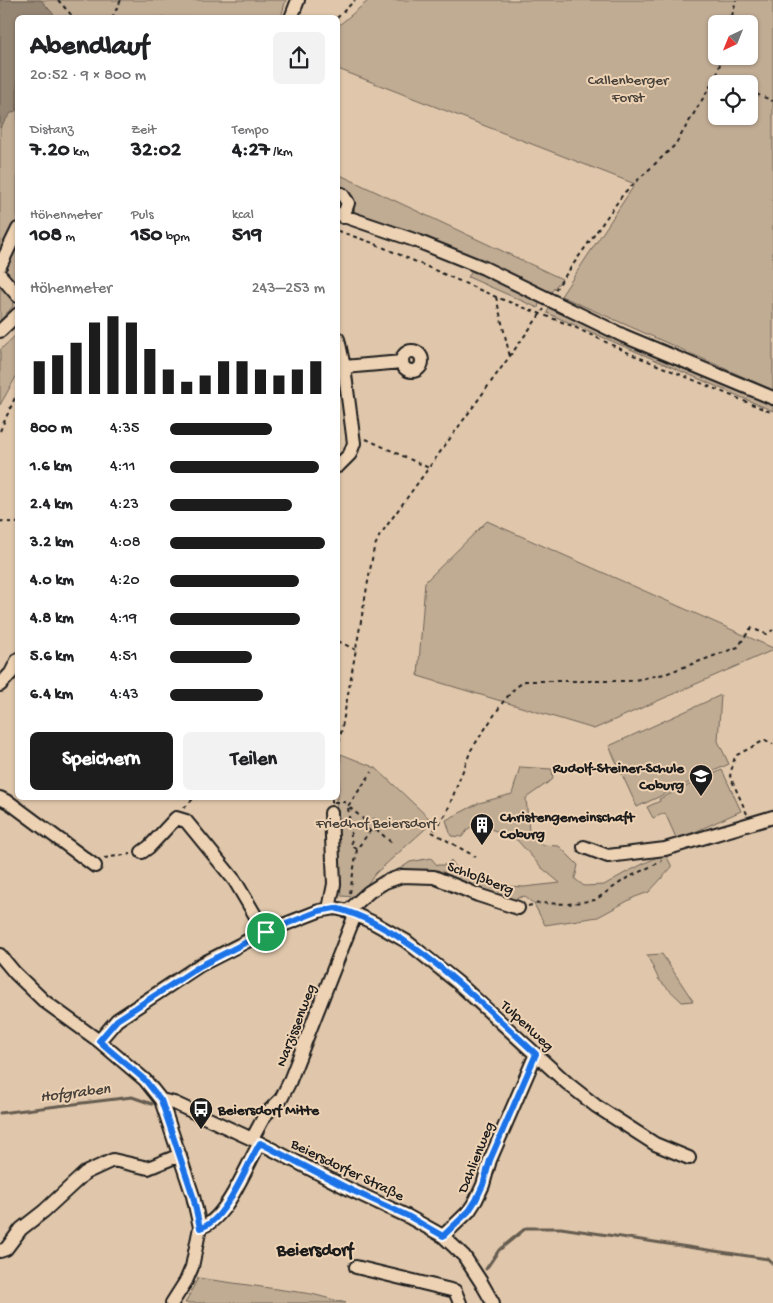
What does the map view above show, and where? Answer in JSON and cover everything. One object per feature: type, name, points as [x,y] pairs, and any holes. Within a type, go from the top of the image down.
[{"type":"street","points":[[292,15],[298,0]]},
{"type":"street","points":[[340,194],[348,203],[340,216],[417,241],[484,268],[550,298],[624,336],[773,398]]},
{"type":"street","points":[[0,266],[15,235]]},
{"type":"street","points":[[0,275],[15,292]]},
{"type":"street","points":[[0,330],[15,317]]},
{"type":"street","points":[[340,348],[354,433],[354,443],[350,454],[340,464]]},
{"type":"street","points":[[344,367],[402,362]]},
{"type":"street","points":[[0,685],[11,673],[15,665]]},
{"type":"street","points":[[0,798],[10,803],[95,866]]},
{"type":"street","points":[[329,909],[334,884],[332,808]]},
{"type":"street","points":[[584,847],[608,856],[665,849],[773,817]]},
{"type":"street","points":[[142,852],[176,818],[186,821],[235,882],[266,932]]},
{"type":"street","name":"Schloßberg","points":[[351,913],[369,892],[385,882],[402,876],[434,877],[478,895],[518,908]]},
{"type":"street","points":[[99,1041],[117,1020],[192,971],[266,932],[319,911],[335,908],[351,913]]},
{"type":"street","name":"Tulpenweg","points":[[351,913],[374,923],[406,941],[457,982],[567,1083],[596,1106],[654,1144],[689,1158]]},
{"type":"street","name":"Narzissenweg","points":[[200,1228],[206,1226],[224,1211],[256,1141],[265,1115],[282,1099],[351,913]]},
{"type":"street","points":[[0,955],[15,973],[44,1001],[99,1041],[145,1080],[161,1100],[193,1196],[200,1228],[192,1266],[186,1281],[172,1303]]},
{"type":"street","name":"Dahlienweg","points":[[443,1236],[469,1211],[476,1200],[483,1185],[490,1160],[536,1054]]},
{"type":"street","name":"Beiersdorfer Straße","points":[[161,1100],[174,1103],[256,1141],[351,1190],[408,1216],[443,1236],[464,1256],[482,1282],[493,1303]]},
{"type":"street","points":[[0,1251],[6,1249],[21,1229],[44,1211],[85,1173],[113,1160],[148,1168],[180,1155]]},
{"type":"street","points":[[356,1267],[455,1291],[460,1303]]},
{"type":"path","points":[[58,0],[71,15]]},
{"type":"path","points":[[114,15],[121,0]]},
{"type":"path","points":[[340,15],[355,0]]},
{"type":"path","points":[[732,15],[736,0]]},
{"type":"path","points":[[717,75],[720,65]]},
{"type":"path","points":[[340,739],[374,548],[380,535],[541,314],[550,298],[624,193],[675,145],[708,90]]},
{"type":"path","points":[[758,95],[773,101]]},
{"type":"path","points":[[340,232],[373,243],[773,413]]},
{"type":"path","points":[[496,296],[510,357]]},
{"type":"path","points":[[0,431],[15,398]]},
{"type":"path","points":[[354,433],[430,468]]},
{"type":"path","points":[[0,521],[15,523]]},
{"type":"path","points":[[476,857],[433,831],[446,814],[471,750],[503,702],[515,688],[526,682],[629,681],[665,674],[738,647],[752,628],[766,634],[773,630]]},
{"type":"path","points":[[340,642],[356,650]]},
{"type":"path","points":[[752,823],[730,776],[735,756],[765,740],[773,744]]},
{"type":"path","points":[[357,849],[352,846],[348,806],[372,772]]},
{"type":"path","points":[[332,808],[344,802],[369,824]]},
{"type":"path","points":[[374,819],[380,825],[373,833],[365,827],[369,824],[374,819]]},
{"type":"path","points":[[376,829],[392,843]]},
{"type":"path","points":[[351,913],[357,849],[370,831]]},
{"type":"path","points":[[95,866],[102,859],[142,852]]},
{"type":"path","name":"Schloßberg","points":[[518,908],[540,903],[568,904],[595,900],[627,878],[669,858]]},
{"type":"green space","points":[[0,0],[286,0],[282,15],[15,15],[15,282],[3,270],[0,271]]},
{"type":"green space","name":"Callenberger Forst","points":[[369,0],[773,0],[773,390],[561,296],[635,184],[340,70],[340,24]]},
{"type":"green space","points":[[340,175],[562,279],[551,292],[449,247],[355,216],[353,196],[340,190]]},
{"type":"green space","points":[[473,270],[540,299],[538,308],[468,277]]},
{"type":"green space","points":[[0,284],[12,295],[13,306],[0,321]]},
{"type":"green space","points":[[556,306],[773,404],[773,411],[547,313],[549,308]]},
{"type":"green space","points":[[15,336],[15,379],[0,405],[0,350]]},
{"type":"green space","points":[[487,521],[773,648],[773,650],[594,729],[418,676],[425,582]]},
{"type":"green space","points":[[721,695],[718,741],[729,764],[637,807],[609,746]]},
{"type":"green space","name":"Friedhof Beiersdorf","points":[[341,754],[376,768],[433,822],[376,873],[357,897],[341,896],[336,800],[340,800]]},
{"type":"green space","points":[[520,767],[552,769],[553,779],[526,798],[529,831],[542,845],[559,846],[578,865],[575,879],[584,886],[604,885],[665,853],[672,867],[649,892],[635,897],[598,917],[545,925],[534,904],[524,896],[510,901],[394,873],[410,862],[431,858],[437,865],[446,865],[451,860],[458,870],[474,874],[488,885],[524,887],[560,883],[542,868],[517,840],[479,824],[469,828],[462,837],[451,836],[446,820],[479,803],[512,794]]},
{"type":"green space","points":[[722,770],[741,811],[677,840],[665,813],[653,818],[647,807],[660,801],[659,799]]},
{"type":"green space","points":[[662,954],[693,1001],[682,1002],[659,980],[647,955]]},
{"type":"green space","points":[[198,1278],[312,1294],[346,1303],[185,1303]]},
{"type":"shaded area","points":[[0,0],[41,0],[54,15],[15,15],[15,111],[10,114],[0,128]]},
{"type":"waterway","name":"Hofgraben","points":[[0,1113],[132,1097],[152,1104]]},
{"type":"waterway","points":[[486,1269],[499,1250],[526,1228],[561,1228],[768,1259],[773,1264]]},
{"type":"place","name":"Rudolf-Steiner-Schule Coburg","points":[[701,797]]},
{"type":"place","name":"Christengemeinschaft Coburg","points":[[482,846]]},
{"type":"place","name":"Beiersdorf Mitte","points":[[201,1130]]},
{"type":"district","name":"Beiersdorf","points":[[315,1249]]},
{"type":"route","points":[[335,908],[348,911],[406,941],[457,982],[536,1054],[490,1160],[483,1185],[476,1200],[469,1211],[443,1236],[408,1216],[351,1190],[260,1143],[224,1211],[206,1226],[200,1228],[193,1196],[161,1100],[145,1080],[99,1041],[117,1020],[200,966],[266,932],[319,911],[335,908]]}]
